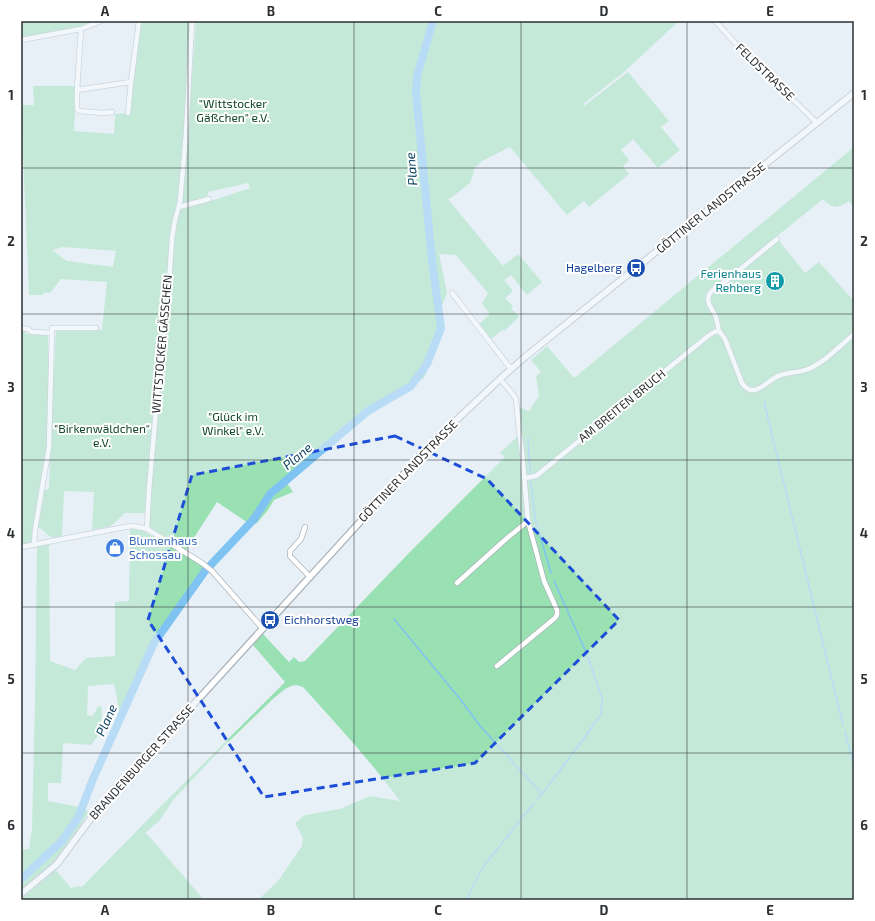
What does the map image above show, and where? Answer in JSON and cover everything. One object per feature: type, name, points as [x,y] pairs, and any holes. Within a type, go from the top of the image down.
[{"type":"street","points":[[21,40],[81,29],[101,21]]},
{"type":"street","points":[[128,113],[139,21]]},
{"type":"street","name":"WITTSTOCKER GÄSSCHEN","points":[[147,528],[154,427],[168,299],[172,238],[179,207],[186,134],[192,21]]},
{"type":"street","name":"FELDSTRASSE","points":[[714,21],[736,45],[817,123]]},
{"type":"street","points":[[81,29],[77,109],[79,111],[104,113],[112,112]]},
{"type":"street","points":[[78,90],[132,82]]},
{"type":"street","name":"GÖTTINER LANDSTRASSE","points":[[263,628],[432,443],[511,369],[854,93]]},
{"type":"street","points":[[179,207],[209,199]]},
{"type":"street","points":[[777,239],[726,281],[716,287],[710,293],[708,299],[716,317],[719,331],[725,339],[742,383],[748,390],[754,390],[762,387],[778,376],[813,367],[823,361],[854,334]]},
{"type":"street","points":[[452,293],[511,369]]},
{"type":"street","points":[[21,328],[28,329],[32,332],[52,333]]},
{"type":"street","points":[[34,545],[35,530],[49,447],[52,328],[96,328]]},
{"type":"street","name":"AM BREITEN BRUCH","points":[[525,478],[536,476],[708,336],[719,331]]},
{"type":"street","points":[[497,666],[557,615],[557,610],[541,571],[528,521],[525,478],[516,399],[500,379]]},
{"type":"street","points":[[457,583],[528,521]]},
{"type":"street","points":[[21,547],[125,527],[134,526],[147,528],[212,571],[263,628]]},
{"type":"street","points":[[305,527],[301,539],[290,551],[290,556],[310,577]]},
{"type":"street","name":"BRANDENBURGER STRASSE","points":[[21,894],[57,864],[97,810],[263,628]]},
{"type":"highlighted area","points":[[395,436],[487,479],[619,620],[475,763],[264,797],[148,620],[192,475]]},
{"type":"green space","points":[[21,21],[95,21],[81,28],[21,38]]},
{"type":"green space","name":"\"Birkenwäldchen\" e.V.","points":[[140,21],[191,21],[184,138],[163,318],[145,513],[125,513],[111,526],[92,530],[94,492],[64,491],[62,537],[57,538],[50,536],[37,527],[44,498],[44,490],[48,490],[49,486],[56,331],[102,330],[107,282],[61,279],[50,293],[45,292],[42,295],[29,295],[21,105],[34,105],[33,86],[76,86],[74,131],[114,134],[115,114],[130,113]],"holes":[[[63,247],[116,251],[113,267],[67,261],[52,250]]]},
{"type":"green space","points":[[196,21],[432,21],[416,76],[416,94],[417,76],[433,21],[679,21],[623,73],[583,104],[584,106],[628,72],[669,121],[661,127],[680,150],[658,168],[633,139],[621,150],[629,160],[623,166],[629,174],[589,207],[584,201],[567,215],[510,147],[482,161],[475,168],[470,183],[448,199],[503,266],[518,254],[542,282],[527,295],[511,275],[504,280],[513,291],[505,298],[513,306],[511,308],[519,317],[504,331],[502,330],[491,339],[479,324],[490,314],[482,304],[488,293],[456,255],[439,254],[447,293],[440,311],[441,327],[445,328],[424,378],[367,416],[329,446],[287,483],[293,492],[274,500],[257,523],[251,525],[217,502],[186,550],[148,528],[168,292],[179,210],[250,188],[248,183],[208,192],[208,195],[203,198],[182,203]]},
{"type":"green space","points":[[854,147],[854,208],[849,201],[835,207],[823,199],[776,237],[805,273],[819,262],[854,301],[854,900],[258,900],[278,881],[302,846],[303,838],[295,823],[305,815],[340,809],[370,796],[400,801],[365,757],[303,687],[296,685],[285,689],[274,698],[225,745],[173,800],[160,820],[145,833],[204,900],[21,900],[55,869],[71,888],[79,886],[82,887],[285,682],[253,645],[263,634],[289,662],[294,657],[299,662],[305,661],[409,553],[505,457],[500,453],[521,433],[519,407],[529,411],[539,396],[536,376],[541,372],[531,360],[547,346],[574,378]]},
{"type":"green space","points":[[21,330],[26,330],[26,334],[48,335],[48,442],[32,539],[31,542],[21,545]]},
{"type":"green space","points":[[130,529],[144,531],[208,570],[154,643],[121,720],[114,684],[88,686],[87,715],[93,716],[98,706],[102,707],[101,732],[91,745],[63,743],[61,783],[48,783],[48,801],[84,808],[89,812],[72,839],[51,865],[21,890],[21,850],[29,849],[32,828],[37,546],[49,543],[50,661],[75,670],[86,658],[115,656],[115,602],[129,601]]},
{"type":"waterway","name":"Plane","points":[[21,879],[62,841],[78,818],[93,779],[154,643],[205,571],[254,519],[270,494],[368,411],[411,386],[427,364],[441,328],[432,260],[416,93],[417,76],[433,21]]},
{"type":"waterway","points":[[764,402],[843,725]]},
{"type":"waterway","points":[[528,438],[530,473]]},
{"type":"waterway","points":[[531,482],[535,518],[551,573]]},
{"type":"waterway","points":[[537,799],[601,714],[602,698],[586,652],[554,581]]},
{"type":"waterway","points":[[394,619],[460,699],[481,727],[542,794]]},
{"type":"waterway","points":[[845,732],[854,766]]},
{"type":"waterway","points":[[468,900],[470,892],[483,867],[534,803]]},
{"type":"place","name":"Hagelberg","points":[[636,268]]},
{"type":"place","name":"Ferienhaus Rehberg","points":[[775,281]]},
{"type":"place","name":"Blumenhaus Schossau","points":[[115,548]]},
{"type":"place","name":"Eichhorstweg","points":[[270,620]]},
{"type":"park label","name":"\"Wittstocker Gäßchen\" e.V.","points":[[233,111]]},
{"type":"park label","name":"\"Glück im Winkel\" e.V.","points":[[233,424]]}]
